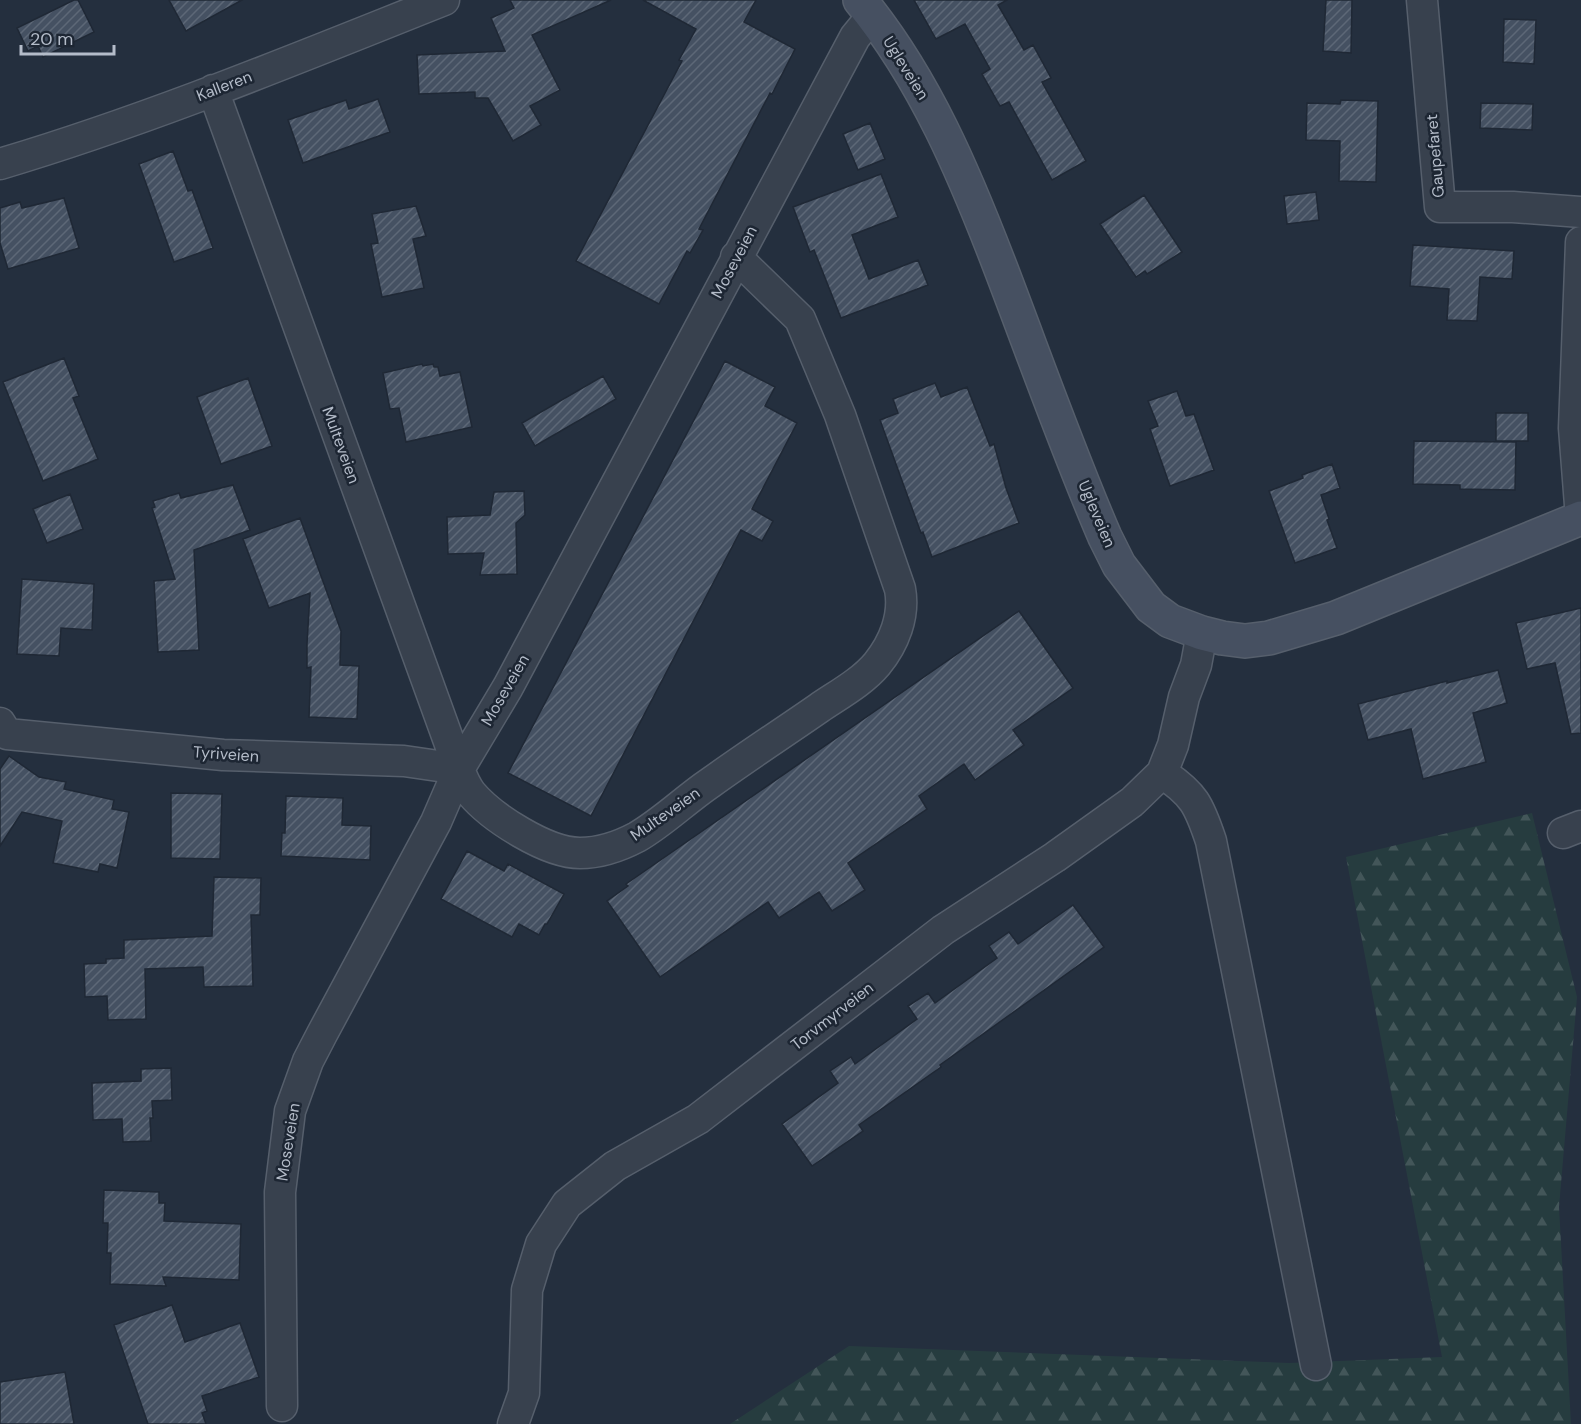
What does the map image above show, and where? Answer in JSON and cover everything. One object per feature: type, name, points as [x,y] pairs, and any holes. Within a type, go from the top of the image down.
[{"type":"street","name":"Kalleren","points":[[0,164],[61,146],[213,90],[444,0]]},
{"type":"street","name":"Gaupefaret","points":[[1422,0],[1440,207],[1513,207],[1581,212]]},
{"type":"street","name":"Moseveien","points":[[282,1407],[280,1192],[290,1111],[308,1061],[436,822],[459,769],[508,687],[855,37],[867,8]]},
{"type":"street","name":"Ugleveien","points":[[867,8],[925,96],[975,201],[1094,510],[1119,565],[1134,588],[1151,607],[1170,621],[1222,638],[1245,641],[1269,638],[1336,618],[1581,518]]},
{"type":"street","name":"Multeveien","points":[[213,90],[459,769],[470,792],[489,809],[521,832],[545,846],[561,851],[581,853],[609,849],[638,836],[708,784],[850,687],[875,666],[889,648],[901,615],[900,589],[840,415],[800,319],[736,257]]},
{"type":"street","points":[[1581,242],[1574,428],[1581,518]]},
{"type":"street","name":"Torvmyrveien","points":[[513,1424],[524,1393],[527,1290],[541,1244],[567,1204],[615,1166],[698,1119],[943,930],[1054,857],[1132,802],[1161,773],[1173,745],[1184,697],[1196,665],[1202,633]]},
{"type":"street","name":"Tyriveien","points":[[0,723],[8,734],[200,753],[404,761],[459,769]]},
{"type":"street","points":[[1161,773],[1182,786],[1194,801],[1211,841],[1316,1365]]},
{"type":"green space","points":[[1532,813],[1577,997],[1559,1207],[1571,1424],[730,1424],[849,1346],[1289,1363],[1442,1357],[1346,857]]},
{"type":"building","points":[[78,0],[94,32],[43,57],[38,46],[28,51],[17,28]]},
{"type":"building","points":[[169,0],[242,0],[186,31]]},
{"type":"building","points":[[510,0],[611,0],[532,35],[560,90],[530,106],[541,125],[513,141],[488,98],[475,98],[475,92],[419,94],[417,55],[505,51],[491,18],[514,8]]},
{"type":"building","points":[[643,0],[756,0],[744,22],[795,49],[699,229],[703,230],[690,253],[687,251],[659,304],[576,261],[682,61],[679,60],[696,29]]},
{"type":"building","points":[[914,0],[1007,0],[998,5],[1024,50],[1033,45],[1051,78],[1042,82],[1086,161],[1052,180],[1009,102],[1000,106],[982,74],[990,69],[965,24],[936,39]]},
{"type":"building","points":[[1326,0],[1352,0],[1351,53],[1323,51]]},
{"type":"building","points":[[1504,19],[1536,20],[1534,64],[1503,62]]},
{"type":"building","points":[[378,99],[390,132],[303,163],[288,120],[346,100],[349,109]]},
{"type":"building","points":[[1341,100],[1378,101],[1376,182],[1339,181],[1340,141],[1306,140],[1307,103],[1340,104]]},
{"type":"building","points":[[1481,103],[1533,104],[1532,130],[1480,128]]},
{"type":"building","points":[[870,123],[885,159],[858,170],[843,134]]},
{"type":"building","points":[[173,151],[188,191],[192,190],[213,248],[174,262],[139,164]]},
{"type":"building","points":[[881,174],[898,217],[852,235],[869,279],[918,260],[928,285],[841,318],[814,250],[810,252],[793,207]]},
{"type":"building","points":[[1316,192],[1319,220],[1287,224],[1284,196]]},
{"type":"building","points":[[1144,195],[1182,252],[1147,274],[1145,271],[1136,277],[1100,224]]},
{"type":"building","points":[[64,198],[79,248],[8,269],[0,243],[0,208],[20,202],[22,208]]},
{"type":"building","points":[[416,206],[426,236],[413,239],[424,288],[382,297],[371,244],[378,243],[372,214]]},
{"type":"building","points":[[1413,245],[1514,251],[1512,279],[1480,277],[1477,321],[1447,320],[1449,289],[1410,286]]},
{"type":"building","points":[[64,358],[79,396],[73,398],[98,459],[43,481],[3,382]]},
{"type":"building","points":[[725,361],[775,387],[765,406],[797,423],[752,509],[773,521],[762,541],[741,530],[591,816],[508,773]]},
{"type":"building","points":[[422,364],[423,366],[433,364],[434,367],[438,367],[440,376],[460,372],[472,427],[406,442],[399,408],[390,409],[383,373]]},
{"type":"building","points":[[603,376],[616,399],[535,446],[522,423]]},
{"type":"building","points":[[248,378],[272,446],[221,464],[197,397]]},
{"type":"building","points":[[935,383],[941,397],[967,387],[990,446],[994,444],[1006,488],[1019,523],[932,557],[880,420],[898,413],[893,399]]},
{"type":"building","points":[[1177,391],[1186,416],[1194,414],[1214,470],[1170,486],[1150,429],[1158,426],[1148,401]]},
{"type":"building","points":[[1496,413],[1528,413],[1528,441],[1496,441]]},
{"type":"building","points":[[1414,441],[1516,442],[1515,490],[1460,489],[1460,485],[1413,484]]},
{"type":"building","points":[[1332,464],[1340,488],[1321,495],[1337,548],[1295,563],[1269,491]]},
{"type":"building","points":[[233,485],[250,530],[194,550],[199,650],[158,652],[154,581],[175,579],[152,508],[155,507],[153,501],[179,493],[181,498]]},
{"type":"building","points":[[524,491],[525,515],[516,523],[517,574],[480,575],[484,553],[448,554],[447,517],[490,515],[494,492]]},
{"type":"building","points":[[70,494],[83,529],[47,543],[33,509]]},
{"type":"building","points":[[300,518],[341,631],[340,665],[359,666],[357,719],[309,717],[311,667],[307,668],[307,644],[310,593],[269,608],[243,539]]},
{"type":"building","points":[[22,579],[94,584],[92,630],[61,628],[59,656],[17,654]]},
{"type":"building","points":[[1581,608],[1581,733],[1571,734],[1555,663],[1527,669],[1516,623]]},
{"type":"building","points":[[1019,611],[1073,688],[1013,730],[1024,745],[975,780],[964,764],[919,796],[927,809],[848,863],[865,890],[832,911],[819,892],[779,918],[768,902],[660,977],[607,901],[628,886],[626,884]]},
{"type":"building","points":[[1498,670],[1507,703],[1473,713],[1486,762],[1423,779],[1411,729],[1368,740],[1358,704]]},
{"type":"building","points":[[9,756],[39,777],[66,782],[64,789],[114,800],[112,809],[129,812],[117,868],[100,864],[98,872],[53,863],[62,821],[22,812],[0,846],[0,769]]},
{"type":"building","points":[[171,793],[222,794],[220,859],[171,858]]},
{"type":"building","points":[[286,796],[343,798],[342,825],[371,826],[370,860],[281,856],[282,833],[285,833]]},
{"type":"building","points":[[467,851],[504,871],[508,864],[564,894],[539,935],[519,924],[512,937],[441,899]]},
{"type":"building","points":[[214,877],[261,878],[260,915],[251,915],[253,986],[204,987],[203,967],[145,969],[146,1019],[108,1020],[107,996],[85,997],[84,964],[106,963],[106,959],[124,958],[124,940],[212,936]]},
{"type":"building","points":[[1073,905],[1104,947],[859,1125],[863,1131],[812,1166],[782,1124],[838,1083],[830,1071],[851,1057],[855,1064],[917,1019],[908,1006],[928,993],[935,1003],[997,958],[989,946],[1009,932],[1018,944]]},
{"type":"building","points":[[171,1068],[172,1100],[152,1101],[151,1141],[123,1142],[122,1119],[93,1120],[92,1083],[141,1081],[141,1069]]},
{"type":"building","points":[[104,1190],[159,1192],[159,1203],[165,1203],[164,1221],[241,1224],[239,1280],[163,1277],[166,1286],[110,1284],[111,1253],[107,1253],[108,1223],[103,1223]]},
{"type":"building","points":[[172,1305],[185,1342],[240,1323],[259,1377],[202,1396],[207,1411],[202,1413],[206,1424],[148,1424],[114,1325]]},
{"type":"building","points":[[65,1372],[74,1424],[0,1424],[0,1382]]}]
